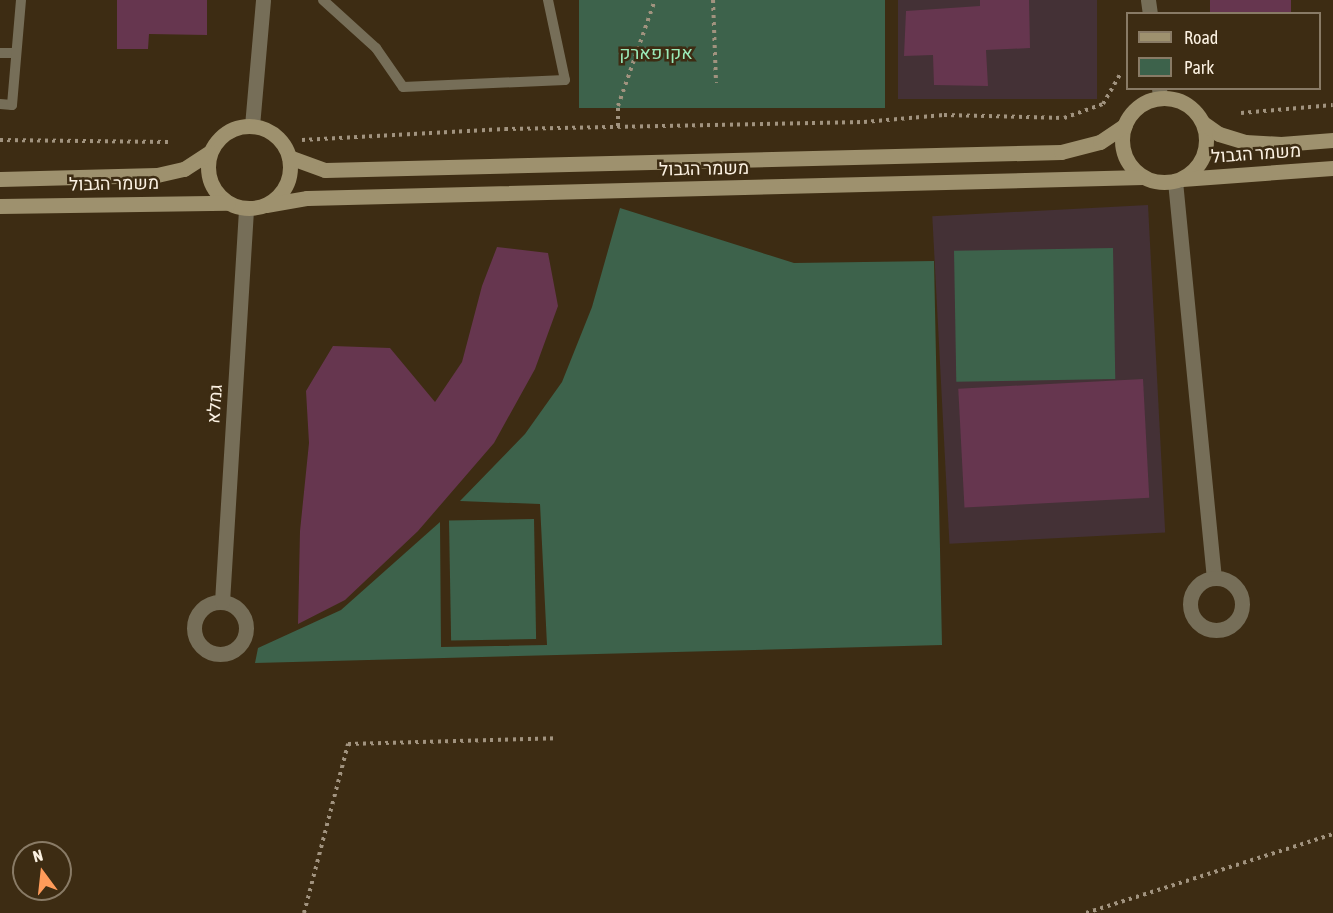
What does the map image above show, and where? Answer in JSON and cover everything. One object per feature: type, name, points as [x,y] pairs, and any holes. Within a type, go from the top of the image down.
[{"type":"main road","points":[[1159,93],[1186,104],[1203,123],[1207,143],[1204,156],[1197,167],[1178,180],[1161,183],[1143,177],[1125,158],[1122,145],[1125,125],[1141,105],[1159,93]]},
{"type":"main road","name":"משמר הגבול","points":[[1203,123],[1219,134],[1245,142],[1281,144],[1333,140]]},
{"type":"main road","name":"משמר הגבול","points":[[289,157],[307,167],[325,170],[1061,152],[1100,142],[1125,125]]},
{"type":"main road","points":[[252,126],[275,135],[289,157],[287,182],[281,193],[266,205],[246,208],[228,203],[218,195],[209,178],[210,152],[226,133],[252,126]]},
{"type":"main road","name":"משמר הגבול","points":[[0,179],[157,175],[184,169],[210,152]]},
{"type":"main road","name":"משמר הגבול","points":[[1178,180],[1333,168]]},
{"type":"main road","name":"משמר הגבול","points":[[266,205],[307,198],[1143,177]]},
{"type":"main road","name":"משמר הגבול","points":[[0,206],[228,203]]},
{"type":"street","points":[[252,126],[263,0]]},
{"type":"street","points":[[1178,180],[1214,578]]},
{"type":"street","name":"גמלא","points":[[222,602],[246,208]]},
{"type":"lane","points":[[0,104],[12,105],[21,0]]},
{"type":"lane","points":[[323,0],[376,48],[403,87],[565,80],[548,0]]},
{"type":"lane","points":[[0,53],[16,53]]},
{"type":"path","points":[[618,126],[618,106],[655,0]]},
{"type":"path","points":[[713,0],[716,83]]},
{"type":"path","points":[[302,140],[618,126],[864,122],[944,115],[1064,118],[1103,104],[1119,75]]},
{"type":"path","points":[[1241,113],[1333,105]]},
{"type":"path","points":[[0,140],[168,142]]},
{"type":"path","points":[[304,913],[348,744],[558,738]]},
{"type":"path","points":[[1086,913],[1333,834]]},
{"type":"shaded area","points":[[898,0],[1097,0],[1097,99],[898,99]]},
{"type":"shaded area","points":[[1148,205],[1165,533],[949,544],[932,216]]},
{"type":"green space","name":"אקו פארק","points":[[579,0],[885,0],[885,108],[579,108]]},
{"type":"green space","points":[[620,208],[794,263],[934,261],[942,645],[255,663],[258,648],[341,610],[440,522],[441,647],[547,645],[540,504],[460,501],[525,434],[562,382],[592,307]]},
{"type":"green space","points":[[1113,248],[1115,379],[956,382],[954,251]]},
{"type":"green space","points":[[534,519],[536,639],[451,640],[449,520]]},
{"type":"building","points":[[117,0],[207,0],[207,35],[149,34],[148,49],[117,49]]},
{"type":"building","points":[[980,0],[1029,0],[1030,48],[986,50],[988,86],[934,85],[933,55],[904,56],[906,11],[980,6]]},
{"type":"building","points":[[1210,0],[1291,0],[1291,12],[1210,12]]},
{"type":"building","points":[[497,247],[548,253],[558,306],[535,369],[494,443],[418,531],[345,600],[298,624],[300,531],[309,443],[306,391],[333,346],[390,348],[435,402],[462,362],[482,286]]},
{"type":"building","points":[[1143,379],[1149,498],[964,508],[958,389]]}]
